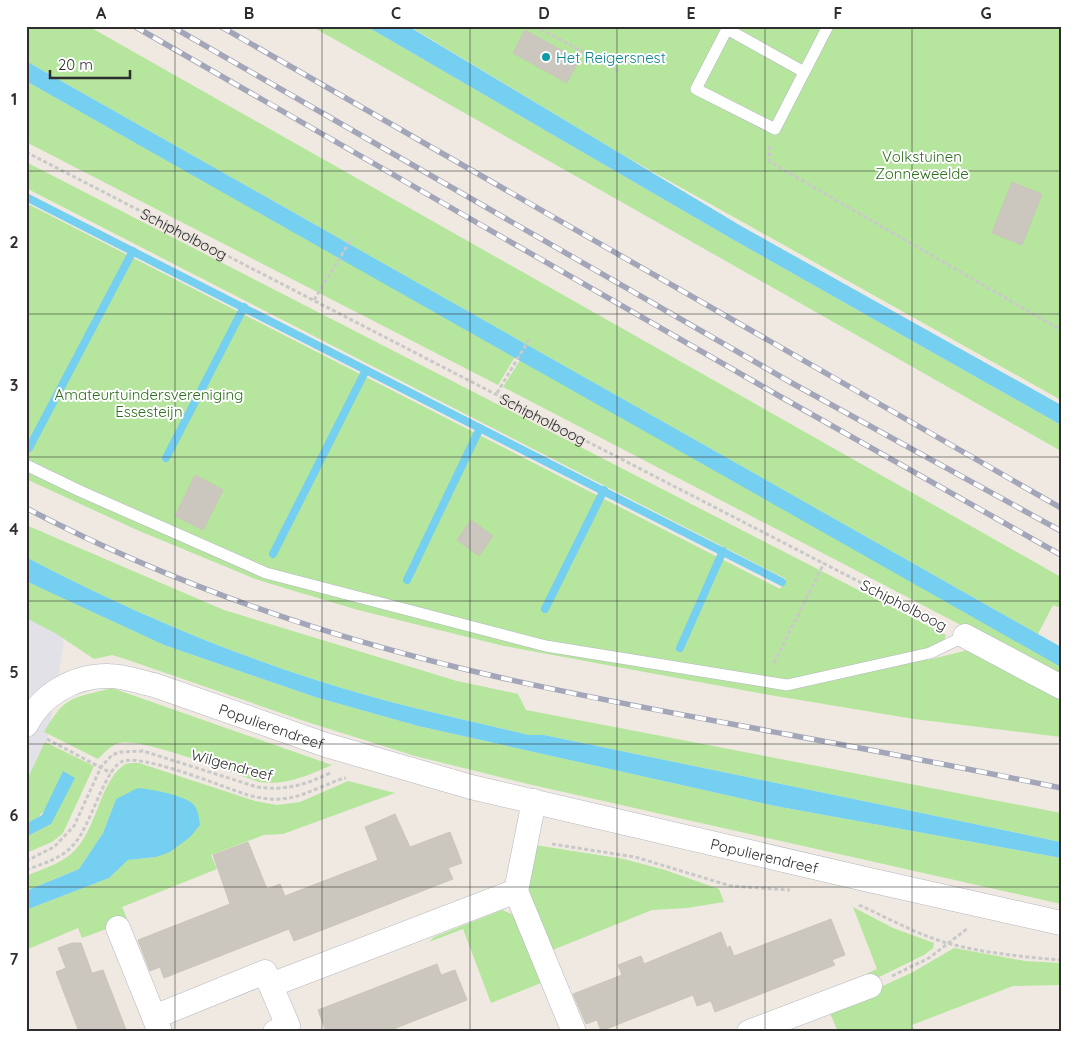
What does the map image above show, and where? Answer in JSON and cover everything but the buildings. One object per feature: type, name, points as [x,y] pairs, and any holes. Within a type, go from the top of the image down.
[{"type":"street","name":"Schipholboog","points":[[965,636],[1061,687]]},
{"type":"street","name":"Populierendreef","points":[[34,731],[36,709],[55,692],[79,680],[110,676],[154,686],[368,758],[471,787],[1061,923]]},
{"type":"street","points":[[534,801],[516,891],[574,1032]]},
{"type":"street","points":[[271,985],[516,891]]},
{"type":"street","points":[[118,928],[157,1024],[265,972],[288,1026],[275,1032]]},
{"type":"street","points":[[749,1032],[870,986]]},
{"type":"lane","points":[[804,72],[727,30],[696,89],[775,129],[828,26]]},
{"type":"lane","points":[[26,465],[80,491],[266,573],[546,646],[787,685],[930,653],[965,636]]},
{"type":"path","points":[[535,26],[618,70]]},
{"type":"path","points":[[775,129],[768,143],[770,162],[1061,330]]},
{"type":"path","name":"Schipholboog","points":[[26,152],[497,393],[965,636]]},
{"type":"path","points":[[314,300],[352,238]]},
{"type":"path","points":[[497,393],[529,340]]},
{"type":"path","points":[[764,682],[824,563]]},
{"type":"path","points":[[26,870],[57,859],[74,844],[82,834],[111,773],[34,731]]},
{"type":"path","name":"Wilgendreef","points":[[100,767],[112,755],[132,750],[143,751],[257,787],[284,789],[312,782],[368,758]]},
{"type":"path","name":"Wilgendreef","points":[[111,773],[120,762],[139,760],[247,794],[284,800],[350,777]]},
{"type":"path","points":[[26,861],[54,847],[74,826],[100,767]]},
{"type":"path","name":"Populierendreef","points":[[525,840],[635,857],[731,886],[794,890]]},
{"type":"path","points":[[857,904],[908,929],[948,943],[1033,958],[1061,960]]},
{"type":"path","points":[[870,986],[929,958],[995,909]]},
{"type":"shaded area","points":[[26,594],[44,606],[64,642],[35,813],[26,817]]},
{"type":"green space","points":[[26,26],[88,26],[1061,577],[1061,608],[1053,605],[1038,634],[26,61]]},
{"type":"green space","points":[[311,26],[366,26],[732,239],[1061,425],[1061,451]]},
{"type":"green space","name":"Volkstuinen Zonneweelde","points":[[409,26],[1061,26],[1061,400],[621,154]]},
{"type":"green space","points":[[26,81],[515,357],[498,385],[26,142]]},
{"type":"green space","name":"Amateurtuindersvereniging Essesteijn","points":[[26,162],[946,635],[943,643],[931,646],[928,660],[972,649],[1061,697],[1061,737],[914,719],[770,695],[504,646],[358,610],[258,580],[137,530],[26,479],[26,203],[780,589],[786,579],[26,188]]},
{"type":"green space","points":[[520,360],[1061,666],[1061,677],[503,387]]},
{"type":"green space","points":[[26,525],[224,610],[457,681],[518,694],[526,710],[1061,813],[1061,842],[544,735],[529,735],[422,710],[342,688],[279,668],[168,625],[26,557]]},
{"type":"green space","points":[[26,581],[164,645],[315,697],[418,726],[775,806],[1061,858],[1061,904],[528,784],[415,756],[304,721],[112,655],[94,659],[55,633],[26,618]]},
{"type":"green space","points":[[112,688],[332,765],[288,781],[259,782],[166,750],[130,742],[116,744],[98,759],[44,732],[58,711],[71,700]]},
{"type":"green space","points":[[45,742],[94,766],[63,833],[52,842],[26,853],[26,837],[51,824],[47,808],[35,820],[26,824],[26,782]]},
{"type":"green space","points":[[139,763],[255,801],[277,805],[300,802],[348,781],[395,793],[283,834],[264,835],[211,855],[217,869],[122,907],[128,921],[82,938],[78,928],[26,950],[26,910],[109,878],[128,860],[156,857],[116,799],[103,833],[79,869],[26,891],[26,876],[61,861],[80,845],[93,821],[109,783],[116,773],[125,764]]},
{"type":"green space","points":[[535,845],[624,859],[665,870],[719,889],[724,902],[687,908],[652,910],[550,951],[527,890]]},
{"type":"green space","points":[[853,907],[893,928],[934,943],[933,948],[924,955],[869,982],[866,974],[877,969]]},
{"type":"green space","points":[[502,910],[514,915],[541,983],[491,1003],[463,929],[429,942],[434,937]]},
{"type":"green space","points":[[954,948],[1025,961],[1061,963],[1061,985],[1013,986],[912,1025],[915,1032],[838,1032],[829,1011],[913,972]]},
{"type":"water","points":[[366,26],[408,26],[741,226],[1061,405],[1061,425],[732,239]]},
{"type":"water","points":[[26,61],[1061,647],[1061,667],[26,81]]},
{"type":"water","points":[[26,557],[132,609],[205,640],[279,668],[369,696],[529,735],[544,735],[1061,842],[1061,858],[775,806],[418,726],[315,697],[164,645],[26,581]]},
{"type":"water","points":[[63,771],[75,778],[51,824],[26,837],[26,824],[42,815]]},
{"type":"water","points":[[138,788],[159,791],[187,800],[197,810],[200,825],[190,837],[170,852],[156,857],[128,860],[109,878],[26,910],[26,891],[79,869],[103,833],[116,799]]},
{"type":"waterway","points":[[26,197],[782,582]]},
{"type":"waterway","points":[[29,448],[133,251]]},
{"type":"waterway","points":[[166,458],[244,307]]},
{"type":"waterway","points":[[273,554],[365,372]]},
{"type":"waterway","points":[[407,580],[480,428]]},
{"type":"waterway","points":[[545,609],[604,490]]},
{"type":"waterway","points":[[680,648],[723,551]]},
{"type":"railway","points":[[134,26],[781,397],[1061,555]]},
{"type":"railway","points":[[171,26],[790,382],[1061,531]]},
{"type":"railway","points":[[220,26],[1061,508]]},
{"type":"railway","points":[[26,508],[82,536],[198,586],[316,628],[376,646],[569,693],[1061,788]]},
{"type":"place","name":"Het Reigersnest","points":[[546,57]]}]
